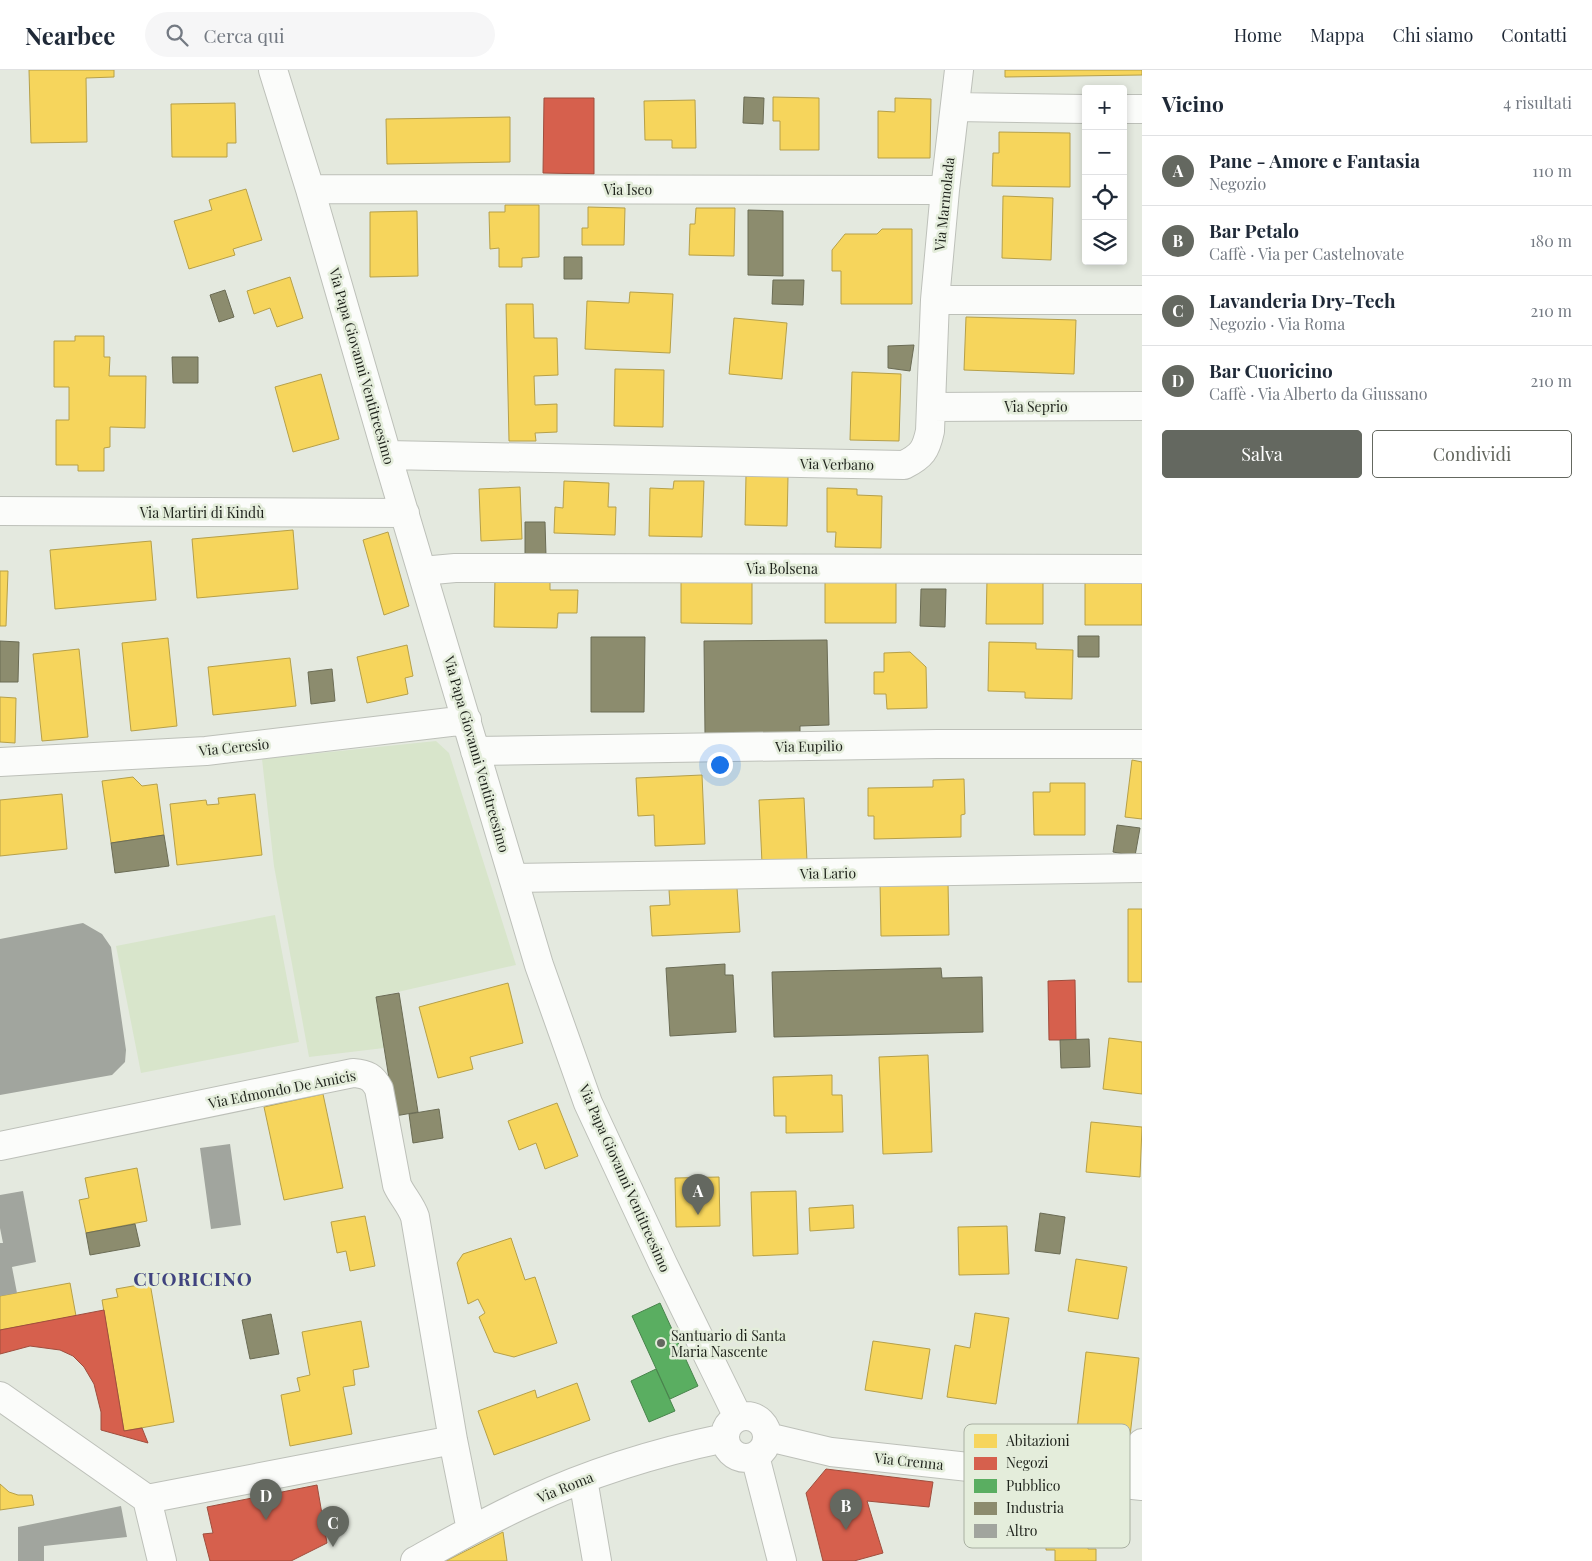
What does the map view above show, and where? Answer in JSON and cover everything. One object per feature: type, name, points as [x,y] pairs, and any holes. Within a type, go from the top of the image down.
[{"type":"street","name":"Via Papa Giovanni Ventitreesimo","points":[[273,70],[540,965],[588,1103],[663,1264],[731,1427]]},
{"type":"street","name":"Via Marmolada","points":[[935,300],[959,70]]},
{"type":"street","points":[[955,107],[1082,108]]},
{"type":"street","points":[[1127,109],[1142,109]]},
{"type":"street","name":"Via Iseo","points":[[310,189],[945,190]]},
{"type":"street","points":[[935,300],[1142,300]]},
{"type":"street","name":"Via Verbano","points":[[387,455],[904,465],[916,459],[924,451],[930,431],[935,300]]},
{"type":"street","name":"Via Seprio","points":[[931,407],[1142,406]]},
{"type":"street","name":"Via Martiri di Kindù","points":[[0,511],[405,513]]},
{"type":"street","name":"Via Bolsena","points":[[422,572],[455,568],[1142,569]]},
{"type":"street","name":"Via Ceresio","points":[[0,762],[206,751],[467,720]]},
{"type":"street","name":"Via Eupilio","points":[[475,751],[937,744],[1142,744]]},
{"type":"street","name":"Via Lario","points":[[513,878],[1142,868]]},
{"type":"street","name":"Via Edmondo De Amicis","points":[[0,1146],[353,1073],[364,1074],[374,1079],[379,1089],[397,1185],[401,1194],[412,1208],[415,1217],[453,1440],[471,1530]]},
{"type":"street","points":[[0,1396],[147,1499],[162,1561]]},
{"type":"street","points":[[761,1446],[748,1458],[735,1455],[730,1450],[731,1427],[746,1415],[762,1422],[766,1428],[761,1446],[782,1561]]},
{"type":"street","name":"Via Roma","points":[[415,1561],[471,1530],[530,1501],[583,1479],[731,1427]]},
{"type":"street","points":[[147,1499],[453,1440]]},
{"type":"street","points":[[1139,1486],[1142,1443]]},
{"type":"street","name":"Via Crenna","points":[[761,1446],[964,1467]]},
{"type":"street","points":[[583,1479],[597,1561]]},
{"type":"green space","points":[[436,741],[449,753],[516,965],[376,997],[384,1048],[309,1057],[274,866],[262,759]]},
{"type":"green space","points":[[275,915],[299,1042],[141,1073],[116,946]]},
{"type":"building: Abitazioni","points":[[29,70],[114,70],[114,77],[86,78],[87,142],[31,143]]},
{"type":"building: Abitazioni","points":[[1005,70],[1142,70],[1142,75],[1005,77]]},
{"type":"building: Abitazioni","points":[[773,97],[819,98],[819,150],[780,150],[780,121],[773,121]]},
{"type":"building: Abitazioni","points":[[895,98],[931,99],[930,158],[878,158],[878,111],[895,112]]},
{"type":"building: Abitazioni","points":[[695,100],[696,148],[672,148],[672,140],[645,140],[644,101]]},
{"type":"building: Abitazioni","points":[[235,103],[236,143],[227,143],[227,157],[172,157],[171,104]]},
{"type":"building: Abitazioni","points":[[510,117],[510,162],[387,164],[386,119]]},
{"type":"building: Abitazioni","points":[[999,132],[1070,133],[1070,187],[992,186],[993,153],[999,153]]},
{"type":"building: Abitazioni","points":[[246,189],[262,240],[233,249],[235,255],[189,269],[174,221],[212,210],[209,200]]},
{"type":"building: Abitazioni","points":[[1003,196],[1053,198],[1051,260],[1002,258]]},
{"type":"building: Abitazioni","points":[[505,205],[539,205],[539,257],[522,258],[522,267],[499,267],[499,248],[490,249],[489,212],[505,212]]},
{"type":"building: Abitazioni","points":[[588,207],[625,208],[624,245],[582,245],[582,228],[588,228]]},
{"type":"building: Abitazioni","points":[[696,208],[735,208],[734,256],[689,255],[690,224],[695,224]]},
{"type":"building: Abitazioni","points":[[417,211],[418,276],[370,277],[370,212]]},
{"type":"building: Abitazioni","points":[[882,229],[912,229],[912,304],[841,304],[841,271],[832,271],[832,250],[845,234],[877,234]]},
{"type":"building: Abitazioni","points":[[290,277],[303,318],[277,327],[270,308],[254,314],[247,291]]},
{"type":"building: Abitazioni","points":[[630,292],[673,294],[670,353],[585,349],[587,301],[629,303]]},
{"type":"building: Abitazioni","points":[[506,304],[533,304],[534,338],[557,338],[558,375],[534,376],[535,405],[557,404],[557,432],[535,433],[536,441],[509,441]]},
{"type":"building: Abitazioni","points":[[966,317],[1076,320],[1074,374],[964,370]]},
{"type":"building: Abitazioni","points":[[734,318],[787,323],[782,379],[729,374]]},
{"type":"building: Abitazioni","points":[[75,336],[104,336],[104,357],[110,357],[109,376],[146,376],[145,428],[110,427],[110,447],[104,448],[104,471],[78,471],[78,465],[56,465],[56,420],[69,420],[69,387],[54,387],[54,341],[75,341]]},
{"type":"building: Abitazioni","points":[[615,369],[664,370],[663,427],[614,426]]},
{"type":"building: Abitazioni","points":[[852,372],[901,374],[899,441],[850,440]]},
{"type":"building: Abitazioni","points":[[321,374],[339,439],[293,452],[275,387]]},
{"type":"building: Abitazioni","points":[[746,475],[788,476],[787,526],[745,525]]},
{"type":"building: Abitazioni","points":[[564,481],[609,483],[608,507],[616,507],[615,535],[554,533],[555,507],[563,508]]},
{"type":"building: Abitazioni","points":[[674,481],[704,481],[702,537],[649,536],[650,488],[673,489]]},
{"type":"building: Abitazioni","points":[[520,487],[522,539],[481,541],[479,489]]},
{"type":"building: Abitazioni","points":[[827,488],[857,489],[857,495],[882,496],[881,548],[835,547],[836,532],[827,532]]},
{"type":"building: Abitazioni","points":[[293,530],[298,589],[197,598],[192,539]]},
{"type":"building: Abitazioni","points":[[388,532],[409,606],[384,615],[363,540]]},
{"type":"building: Abitazioni","points":[[151,541],[156,600],[55,609],[50,550]]},
{"type":"building: Abitazioni","points":[[0,571],[8,571],[6,626],[0,626]]},
{"type":"building: Abitazioni","points":[[495,577],[550,577],[550,590],[578,590],[577,613],[558,613],[557,628],[494,627]]},
{"type":"building: Abitazioni","points":[[825,580],[896,581],[896,623],[825,623]]},
{"type":"building: Abitazioni","points":[[987,580],[1043,580],[1043,624],[986,624]]},
{"type":"building: Abitazioni","points":[[681,581],[752,581],[752,624],[681,623]]},
{"type":"building: Abitazioni","points":[[1085,581],[1142,581],[1142,625],[1085,625]]},
{"type":"building: Abitazioni","points":[[168,638],[177,726],[131,731],[122,643]]},
{"type":"building: Abitazioni","points":[[989,642],[1036,643],[1036,649],[1073,650],[1072,699],[1025,698],[1025,692],[988,691]]},
{"type":"building: Abitazioni","points":[[407,645],[413,676],[405,678],[408,694],[367,703],[357,657]]},
{"type":"building: Abitazioni","points":[[79,649],[88,737],[42,741],[33,654]]},
{"type":"building: Abitazioni","points":[[910,652],[926,667],[927,708],[887,709],[886,694],[874,694],[874,672],[884,672],[884,653]]},
{"type":"building: Abitazioni","points":[[290,658],[296,706],[213,715],[208,667]]},
{"type":"building: Abitazioni","points":[[0,697],[16,698],[15,743],[0,742]]},
{"type":"building: Abitazioni","points":[[1132,760],[1142,762],[1142,819],[1125,817]]},
{"type":"building: Abitazioni","points":[[702,775],[705,844],[655,846],[654,815],[638,816],[636,778]]},
{"type":"building: Abitazioni","points":[[133,777],[142,786],[157,784],[164,835],[111,843],[102,781]]},
{"type":"building: Abitazioni","points":[[964,779],[965,814],[961,815],[961,837],[874,839],[874,816],[868,816],[868,788],[933,787],[933,780]]},
{"type":"building: Abitazioni","points":[[1050,783],[1085,783],[1085,835],[1034,835],[1033,792],[1050,792]]},
{"type":"building: Abitazioni","points":[[62,794],[67,849],[0,856],[0,800]]},
{"type":"building: Abitazioni","points":[[255,794],[262,855],[177,865],[170,804],[206,800],[207,805],[219,804],[218,798]]},
{"type":"building: Abitazioni","points":[[804,798],[807,861],[762,863],[759,800]]},
{"type":"building: Abitazioni","points":[[948,882],[949,935],[881,936],[880,883]]},
{"type":"building: Abitazioni","points":[[737,888],[740,932],[652,936],[650,906],[670,905],[669,890]]},
{"type":"building: Abitazioni","points":[[1128,909],[1142,909],[1142,982],[1128,982]]},
{"type":"building: Abitazioni","points":[[508,983],[523,1043],[470,1057],[473,1069],[438,1078],[419,1007]]},
{"type":"building: Abitazioni","points":[[1109,1038],[1142,1042],[1142,1094],[1103,1089]]},
{"type":"building: Abitazioni","points":[[928,1055],[932,1152],[883,1154],[879,1057]]},
{"type":"building: Abitazioni","points":[[832,1075],[832,1095],[842,1095],[843,1132],[786,1133],[786,1116],[774,1116],[773,1077]]},
{"type":"building: Abitazioni","points":[[323,1094],[343,1188],[284,1200],[264,1107]]},
{"type":"building: Abitazioni","points":[[557,1103],[578,1156],[545,1169],[536,1143],[519,1150],[508,1121]]},
{"type":"building: Abitazioni","points":[[1091,1122],[1142,1127],[1140,1177],[1086,1172]]},
{"type":"building: Abitazioni","points":[[137,1168],[147,1221],[86,1233],[79,1200],[89,1198],[85,1178]]},
{"type":"building: Abitazioni","points":[[719,1177],[720,1226],[676,1227],[675,1178]]},
{"type":"building: Abitazioni","points":[[796,1191],[798,1254],[753,1256],[751,1192]]},
{"type":"building: Abitazioni","points":[[853,1205],[854,1228],[810,1231],[809,1208]]},
{"type":"building: Abitazioni","points":[[365,1216],[375,1266],[350,1271],[346,1251],[337,1253],[331,1222]]},
{"type":"building: Abitazioni","points":[[1007,1226],[1009,1274],[959,1275],[958,1227]]},
{"type":"building: Abitazioni","points":[[511,1238],[525,1280],[535,1277],[557,1343],[514,1357],[494,1352],[479,1317],[485,1313],[478,1299],[468,1304],[457,1263],[463,1254]]},
{"type":"building: Abitazioni","points":[[1076,1259],[1127,1267],[1118,1319],[1068,1311]]},
{"type":"building: Abitazioni","points":[[70,1283],[76,1316],[0,1330],[0,1296]]},
{"type":"building: Abitazioni","points":[[150,1283],[174,1422],[124,1431],[102,1300],[118,1297],[116,1289]]},
{"type":"building: Abitazioni","points":[[975,1313],[1009,1318],[996,1404],[947,1397],[955,1345],[970,1348]]},
{"type":"building: Abitazioni","points":[[361,1321],[369,1367],[353,1370],[355,1385],[343,1387],[352,1434],[290,1446],[281,1395],[300,1391],[297,1378],[310,1375],[302,1332]]},
{"type":"building: Abitazioni","points":[[873,1341],[930,1349],[922,1399],[865,1390]]},
{"type":"building: Abitazioni","points":[[1086,1352],[1139,1358],[1130,1436],[1130,1424],[1078,1424]]},
{"type":"building: Abitazioni","points":[[577,1383],[590,1420],[494,1455],[478,1411],[535,1390],[537,1398]]},
{"type":"building: Abitazioni","points":[[0,1484],[9,1492],[18,1495],[32,1495],[34,1505],[0,1510]]},
{"type":"building: Abitazioni","points":[[503,1532],[507,1561],[446,1561]]},
{"type":"building: Abitazioni","points":[[1046,1548],[1096,1549],[1096,1561],[1055,1561],[1055,1550],[1046,1550]]},
{"type":"building: Negozi","points":[[544,98],[594,98],[594,174],[543,173]]},
{"type":"building: Negozi","points":[[1075,980],[1076,1040],[1049,1040],[1048,981]]},
{"type":"building: Negozi","points":[[104,1310],[124,1431],[142,1428],[148,1443],[101,1430],[101,1412],[94,1384],[84,1367],[73,1356],[60,1350],[30,1346],[0,1354],[0,1330]]},
{"type":"building: Negozi","points":[[826,1469],[933,1482],[929,1507],[867,1501],[883,1553],[854,1561],[823,1561],[806,1493]]},
{"type":"building: Negozi","points":[[317,1485],[327,1543],[291,1561],[210,1561],[203,1534],[213,1533],[207,1507]]},
{"type":"building: Pubblico","name":"Santuario di Santa Maria Nascente","points":[[660,1303],[698,1386],[670,1399],[632,1316]]},
{"type":"building: Pubblico","points":[[656,1369],[675,1411],[649,1422],[631,1381]]},
{"type":"building: Industria","points":[[744,97],[764,98],[763,124],[743,123]]},
{"type":"building: Industria","points":[[748,210],[783,211],[783,276],[748,275]]},
{"type":"building: Industria","points":[[564,257],[582,257],[582,279],[564,279]]},
{"type":"building: Industria","points":[[773,280],[804,280],[803,305],[772,304]]},
{"type":"building: Industria","points":[[225,290],[234,317],[219,322],[210,295]]},
{"type":"building: Industria","points":[[914,345],[910,371],[888,368],[888,346]]},
{"type":"building: Industria","points":[[172,357],[198,357],[198,383],[173,383]]},
{"type":"building: Industria","points":[[525,522],[545,522],[546,556],[525,556]]},
{"type":"building: Industria","points":[[921,589],[946,589],[945,627],[920,626]]},
{"type":"building: Industria","points":[[1078,636],[1099,636],[1099,657],[1078,657]]},
{"type":"building: Industria","points":[[591,637],[645,637],[644,712],[591,712]]},
{"type":"building: Industria","points":[[827,640],[829,725],[800,726],[800,733],[705,734],[704,641]]},
{"type":"building: Industria","points":[[0,641],[19,642],[18,682],[0,682]]},
{"type":"building: Industria","points":[[332,669],[335,701],[311,704],[308,672]]},
{"type":"building: Industria","points":[[1117,825],[1140,828],[1135,856],[1113,852]]},
{"type":"building: Industria","points":[[164,835],[169,866],[115,873],[111,843]]},
{"type":"building: Industria","points":[[725,964],[725,975],[733,975],[736,1032],[670,1036],[666,968]]},
{"type":"building: Industria","points":[[941,968],[942,978],[982,977],[983,1032],[774,1037],[772,972]]},
{"type":"building: Industria","points":[[399,993],[418,1112],[395,1116],[376,997]]},
{"type":"building: Industria","points":[[1089,1039],[1090,1067],[1061,1068],[1060,1040]]},
{"type":"building: Industria","points":[[439,1109],[443,1138],[413,1143],[409,1114]]},
{"type":"building: Industria","points":[[1040,1213],[1065,1217],[1060,1254],[1035,1251]]},
{"type":"building: Industria","points":[[135,1224],[140,1246],[90,1255],[86,1233]]},
{"type":"building: Industria","points":[[271,1314],[279,1354],[250,1359],[242,1320]]},
{"type":"building: Altro","points":[[83,923],[102,934],[111,947],[126,1050],[125,1062],[112,1075],[0,1095],[0,939]]},
{"type":"building: Altro","points":[[230,1144],[241,1225],[211,1229],[200,1148]]},
{"type":"building: Altro","points":[[23,1191],[36,1262],[12,1267],[17,1293],[0,1296],[0,1243],[3,1243],[0,1228],[0,1195]]},
{"type":"building: Altro","points":[[121,1506],[127,1537],[44,1546],[44,1561],[18,1561],[18,1527]]},
{"type":"place","name":"Pane - Amore e Fantasia","points":[[698,1215]]},
{"type":"place","name":"Santuario di Santa Maria Nascente","points":[[661,1343]]},
{"type":"place","name":"Bar Cuoricino","points":[[266,1520]]},
{"type":"place","name":"Bar Petalo","points":[[846,1530]]},
{"type":"place","name":"Lavanderia Dry-Tech","points":[[333,1547]]},
{"type":"district","name":"CUORICINO","points":[[193,1278]]}]
